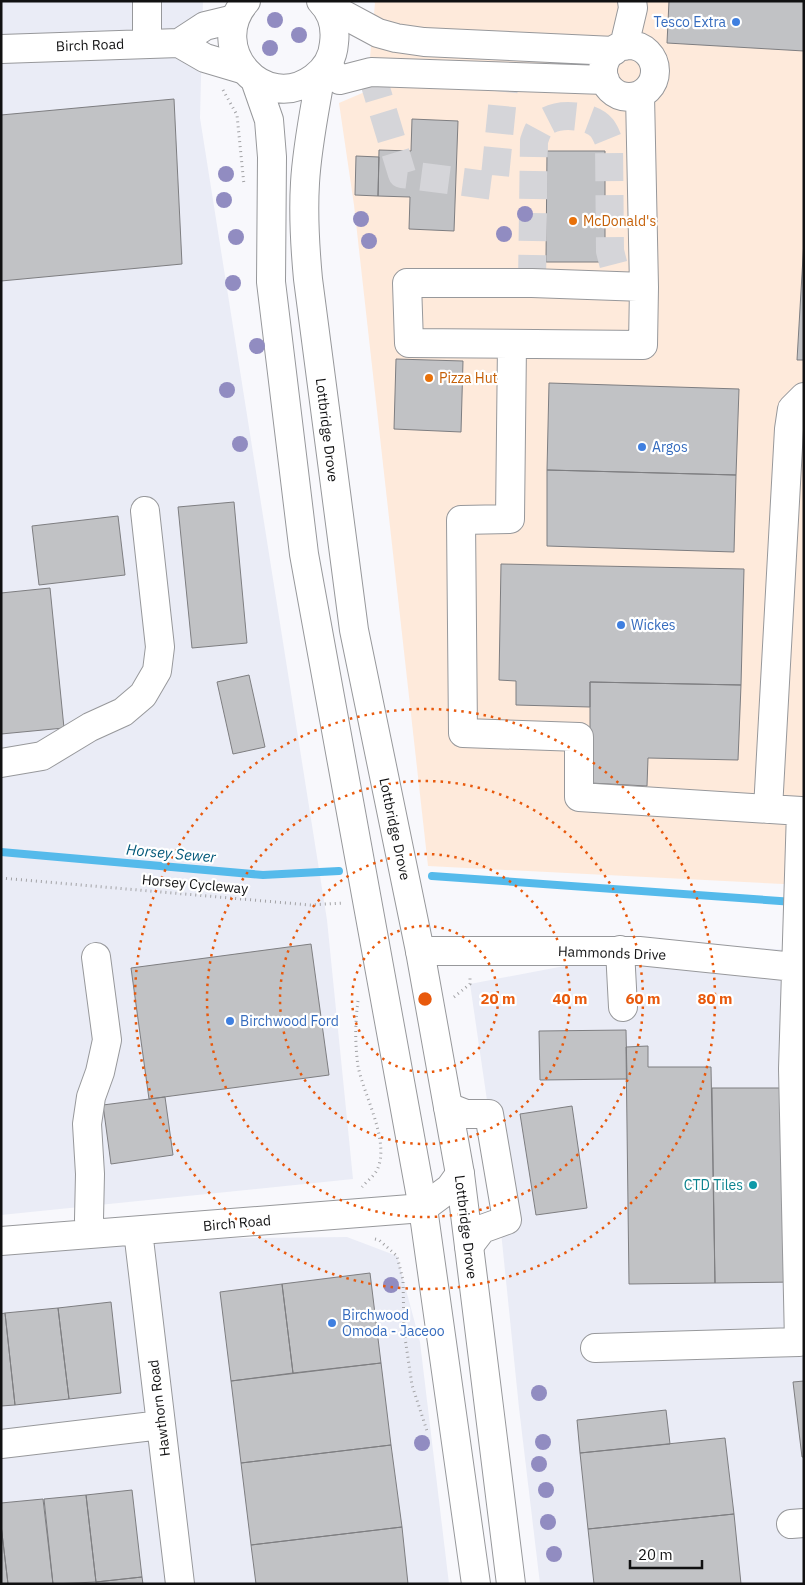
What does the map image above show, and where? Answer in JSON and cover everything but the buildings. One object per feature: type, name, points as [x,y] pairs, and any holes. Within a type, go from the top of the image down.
[{"type":"main road","points":[[147,1],[147,43]]},
{"type":"main road","points":[[322,3],[378,33],[424,42],[619,48],[633,46],[648,54],[655,70],[652,85],[640,95],[632,97],[624,96],[609,87],[603,72],[608,56],[619,48],[633,8],[632,1]]},
{"type":"main road","name":"Lottbridge Drove","points":[[322,3],[332,18],[335,34],[334,51],[324,69],[310,133],[305,182],[304,224],[308,279],[354,630],[420,951],[460,1174],[511,1584]]},
{"type":"main road","points":[[179,43],[205,26],[241,8]]},
{"type":"main road","points":[[241,8],[231,36],[234,53],[248,74],[269,120],[272,157],[271,282],[304,554],[423,1208],[476,1584]]},
{"type":"main road","name":"Birch Road","points":[[1,49],[179,43],[205,58],[248,74],[271,88],[289,89],[306,84],[324,69]]},
{"type":"main road","points":[[324,69],[340,80],[371,72],[605,80]]},
{"type":"main road","points":[[640,95],[644,287],[643,345],[410,343],[407,283],[532,283],[644,287]]},
{"type":"main road","points":[[512,344],[510,519],[461,520],[463,733],[579,737],[579,797],[802,811],[797,920],[800,968],[792,1069],[799,1342],[595,1348]]},
{"type":"main road","points":[[768,809],[789,429],[792,409],[804,396]]},
{"type":"main road","points":[[1,763],[42,756],[90,727],[123,712],[143,695],[157,671],[160,647],[145,511]]},
{"type":"main road","points":[[620,950],[623,1007]]},
{"type":"main road","name":"Hammonds Drive","points":[[420,951],[620,950],[800,968]]},
{"type":"main road","points":[[91,1234],[87,1124],[91,1097],[100,1072],[107,1040],[96,957]]},
{"type":"main road","points":[[448,1107],[466,1114],[489,1114],[507,1220],[482,1229],[469,1246]]},
{"type":"main road","points":[[423,1208],[450,1188],[460,1174]]},
{"type":"main road","name":"Birch Road","points":[[1,1241],[138,1232],[423,1208]]},
{"type":"main road","name":"Hawthorn Road","points":[[138,1232],[180,1584]]},
{"type":"main road","points":[[1,1444],[161,1425]]},
{"type":"path","name":"Horsey Cycleway","points":[[1,878],[310,905],[344,903]]},
{"type":"path","points":[[345,1214],[341,1192],[361,1187],[377,1171],[381,1155],[376,1123],[358,1068],[354,1027],[359,992]]},
{"type":"path","points":[[372,1238],[379,1240],[397,1256],[402,1280],[404,1331],[412,1384],[427,1432]]},
{"type":"shaded area","points":[[1,1],[203,1],[200,118],[327,920],[353,1179],[1,1215]]},
{"type":"shaded area","points":[[373,1],[804,1],[804,885],[428,866],[354,205],[339,103],[367,91],[375,3]]},
{"type":"shaded area","points":[[685,943],[804,951],[804,1584],[540,1584],[519,1408],[489,1114],[470,984]]},
{"type":"shaded area","points":[[347,1237],[397,1256],[420,1342],[449,1584],[1,1584],[1,1251],[139,1239]]},
{"type":"waterway","name":"Horsey Sewer","points":[[1,852],[263,875],[339,871]]},
{"type":"waterway","points":[[432,876],[794,902]]},
{"type":"tunnel","points":[[371,72],[402,174],[494,186],[505,77]]},
{"type":"tunnel","points":[[532,283],[534,141],[537,132],[549,120],[573,116],[582,117],[597,123],[609,142],[610,251],[619,286]]},
{"type":"place","name":"Tesco Extra","points":[[736,22]]},
{"type":"place","name":"McDonald's","points":[[573,221]]},
{"type":"place","name":"Pizza Hut","points":[[429,378]]},
{"type":"place","name":"Argos","points":[[642,447]]},
{"type":"place","name":"Wickes","points":[[621,625]]},
{"type":"place","name":"Birchwood Ford","points":[[230,1021]]},
{"type":"place","name":"CTD Tiles","points":[[753,1185]]},
{"type":"place","name":"Birchwood Omoda - Jaceoo","points":[[332,1323]]}]
